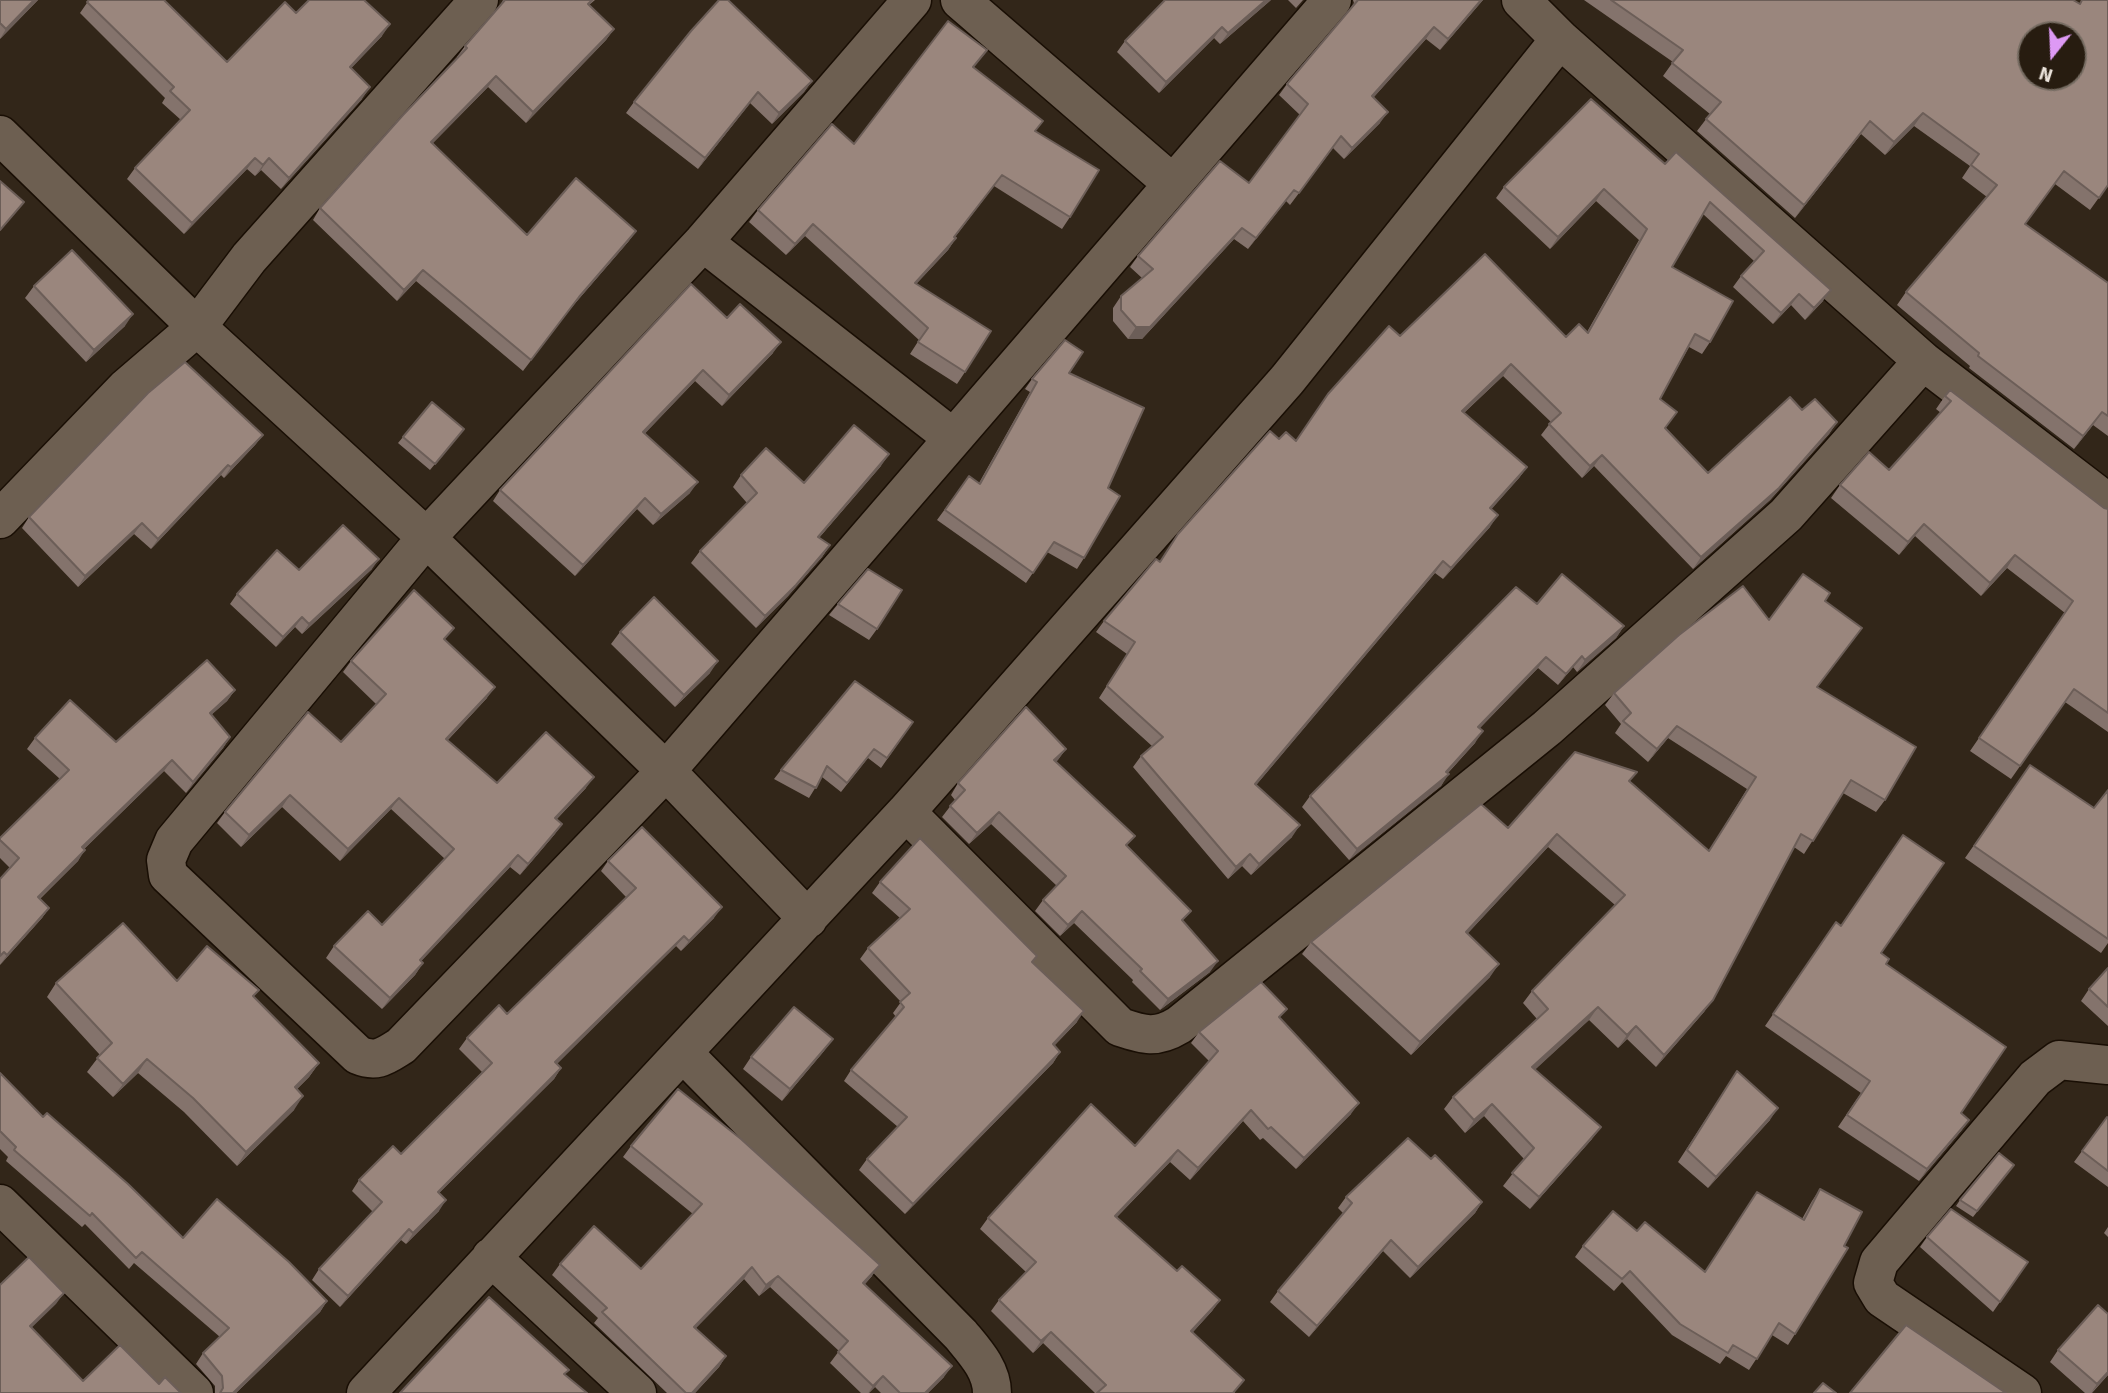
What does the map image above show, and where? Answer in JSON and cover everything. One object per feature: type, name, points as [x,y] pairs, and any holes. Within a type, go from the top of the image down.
[{"type":"street","points":[[912,0],[703,242],[426,538],[174,841],[166,860],[168,875],[358,1055],[370,1060],[385,1056],[401,1045],[666,771],[1332,0]]},
{"type":"street","points":[[960,0],[1173,184]]},
{"type":"street","points":[[1521,0],[1560,39],[1923,361],[2108,503]]},
{"type":"street","points":[[0,519],[126,387],[197,327],[249,258],[464,5]]},
{"type":"street","points":[[366,1393],[684,1054],[906,812],[1287,380],[1560,39]]},
{"type":"street","points":[[0,135],[197,327],[426,538],[666,771],[808,919]]},
{"type":"street","points":[[703,242],[953,438]]},
{"type":"street","points":[[906,812],[1120,1027],[1145,1035],[1164,1034],[1179,1026],[1547,728],[1786,515],[1923,361]]},
{"type":"street","points":[[684,1054],[961,1335],[980,1358],[992,1384],[992,1393]]},
{"type":"street","points":[[2022,1393],[1882,1298],[1873,1283],[1879,1262],[2035,1078],[2059,1060],[2108,1065]]},
{"type":"street","points":[[0,1204],[194,1393]]},
{"type":"street","points":[[491,1257],[637,1393]]},
{"type":"building","points":[[0,0],[34,0],[6,29],[0,23]]},
{"type":"building","points":[[164,0],[227,62],[285,2],[296,13],[309,0],[364,0],[390,24],[350,67],[370,87],[289,178],[269,158],[263,165],[255,158],[192,223],[135,168],[190,110],[170,91],[174,87],[87,2]]},
{"type":"building","points":[[505,0],[592,0],[588,4],[614,29],[533,112],[496,76],[431,142],[527,235],[576,178],[636,231],[579,297],[531,360],[423,270],[404,290],[320,208],[467,48],[465,46]]},
{"type":"building","points":[[719,0],[728,0],[812,81],[779,113],[758,92],[705,158],[634,102]]},
{"type":"building","points":[[1165,0],[1266,0],[1228,33],[1222,27],[1166,82],[1125,41]]},
{"type":"building","points":[[1358,0],[1481,0],[1448,39],[1434,27],[1372,96],[1388,112],[1352,148],[1341,136],[1299,193],[1294,190],[1256,238],[1242,228],[1150,327],[1136,327],[1121,310],[1121,296],[1153,269],[1138,256],[1220,161],[1249,183],[1308,104],[1287,84]]},
{"type":"building","points":[[1611,0],[2073,0],[2080,4],[2082,0],[2108,0],[2108,185],[2099,198],[2064,171],[2025,224],[2108,283],[2108,416],[2102,412],[2083,436],[1978,356],[1979,353],[1906,292],[1997,185],[1971,165],[1979,154],[1923,113],[1894,142],[1870,121],[1804,205],[1706,119],[1721,102],[1672,63],[1683,50]]},
{"type":"building","points":[[948,21],[987,50],[973,67],[1043,121],[1035,131],[1099,170],[1070,217],[1002,175],[954,237],[956,238],[915,283],[991,331],[965,372],[918,342],[928,328],[813,224],[795,244],[758,210],[832,124],[854,144]]},
{"type":"building","points":[[1591,99],[1665,164],[1676,152],[1831,290],[1814,308],[1799,294],[1781,313],[1741,276],[1764,251],[1710,202],[1672,267],[1733,301],[1710,342],[1695,334],[1660,399],[1677,412],[1665,428],[1708,473],[1790,397],[1802,410],[1815,399],[1837,422],[1779,488],[1701,557],[1602,455],[1590,466],[1549,424],[1561,413],[1511,364],[1462,411],[1527,467],[1490,508],[1498,515],[1451,568],[1443,561],[1255,784],[1300,825],[1259,864],[1250,854],[1236,867],[1141,756],[1163,737],[1107,686],[1135,642],[1104,621],[1156,559],[1160,562],[1178,534],[1270,431],[1279,439],[1286,432],[1296,441],[1328,394],[1389,326],[1400,336],[1485,254],[1566,337],[1579,324],[1588,333],[1647,229],[1604,189],[1558,237],[1504,187]]},
{"type":"building","points":[[0,181],[24,202],[0,230]]},
{"type":"building","points":[[72,250],[133,314],[94,350],[34,286]]},
{"type":"building","points":[[691,284],[727,318],[740,304],[781,342],[729,395],[703,370],[643,432],[698,482],[661,514],[645,498],[583,565],[500,490]]},
{"type":"building","points":[[1065,340],[1083,352],[1069,373],[1144,408],[1108,488],[1120,496],[1084,558],[1054,542],[1033,573],[945,510],[969,476],[980,484],[1037,382],[1032,379]]},
{"type":"building","points":[[185,362],[263,435],[231,467],[228,465],[158,539],[142,523],[85,576],[29,517],[148,393]]},
{"type":"building","points":[[1950,390],[2108,509],[2108,713],[2074,689],[2020,766],[1979,738],[2073,601],[2015,555],[1990,583],[1924,524],[1908,542],[1840,485],[1869,452],[1889,470],[1951,401],[1945,396]]},
{"type":"building","points":[[432,402],[464,429],[435,464],[403,437]]},
{"type":"building","points":[[854,425],[889,454],[818,537],[830,545],[765,616],[700,551],[757,493],[741,475],[766,448],[804,483]]},
{"type":"building","points":[[343,525],[379,559],[309,624],[302,617],[283,637],[237,594],[277,550],[299,570]]},
{"type":"building","points":[[868,569],[902,590],[877,629],[838,604]]},
{"type":"building","points":[[1562,574],[1624,626],[1585,660],[1582,656],[1566,674],[1546,657],[1478,727],[1483,731],[1446,772],[1449,774],[1357,849],[1310,796],[1516,587],[1537,604]]},
{"type":"building","points":[[1803,574],[1830,593],[1825,601],[1862,628],[1817,687],[1916,747],[1885,800],[1851,780],[1813,841],[1801,834],[1713,1000],[1664,1055],[1636,1026],[1627,1035],[1598,1007],[1532,1067],[1601,1127],[1539,1197],[1512,1173],[1534,1148],[1492,1104],[1474,1120],[1453,1097],[1548,1009],[1532,991],[1625,895],[1557,834],[1466,932],[1499,964],[1420,1042],[1311,942],[1481,804],[1508,828],[1575,752],[1637,772],[1629,781],[1709,851],[1756,777],[1677,726],[1657,749],[1623,721],[1631,713],[1614,693],[1679,635],[1743,586],[1769,620]]},
{"type":"building","points":[[414,590],[454,628],[444,639],[495,687],[446,739],[497,783],[546,732],[594,777],[555,818],[562,824],[528,864],[518,855],[420,960],[423,963],[390,998],[334,946],[368,911],[382,925],[454,849],[399,798],[348,849],[290,795],[249,835],[225,812],[308,712],[341,742],[386,694],[351,661]]},
{"type":"building","points":[[654,597],[718,661],[684,695],[620,632]]},
{"type":"building","points":[[207,660],[235,690],[210,713],[230,737],[193,782],[172,760],[82,847],[85,850],[38,897],[49,908],[7,955],[4,952],[0,956],[0,879],[19,858],[0,838],[69,770],[35,738],[70,700],[116,742]]},
{"type":"building","points":[[855,681],[913,722],[887,758],[874,749],[847,783],[827,766],[816,788],[781,770]]},
{"type":"building","points":[[1026,707],[1066,749],[1054,760],[1135,836],[1126,845],[1191,911],[1182,920],[1218,961],[1168,999],[1140,971],[1142,969],[1082,911],[1068,925],[1043,900],[1066,876],[999,812],[977,833],[950,806],[965,790],[958,783]]},
{"type":"building","points":[[2030,765],[2094,808],[2108,790],[2108,939],[1974,846]]},
{"type":"building","points":[[642,827],[722,907],[689,941],[684,936],[555,1062],[561,1068],[438,1192],[446,1200],[413,1233],[409,1229],[348,1296],[319,1269],[382,1202],[359,1180],[393,1146],[401,1154],[492,1063],[467,1038],[499,1005],[507,1014],[636,888],[608,861]]},
{"type":"building","points":[[1903,835],[1944,863],[1881,953],[1889,959],[1886,964],[2006,1047],[1961,1113],[1969,1120],[1927,1169],[1847,1115],[1870,1081],[1773,1014],[1836,922],[1841,926]]},
{"type":"building","points":[[920,838],[1037,956],[1032,962],[1084,1011],[1053,1044],[1060,1052],[913,1204],[867,1159],[907,1117],[851,1070],[904,1007],[900,1002],[910,993],[868,948],[910,909],[880,882]]},
{"type":"building","points":[[123,923],[177,981],[207,946],[259,990],[253,996],[319,1063],[295,1087],[303,1096],[246,1152],[193,1098],[147,1059],[123,1084],[97,1058],[112,1043],[56,983]]},
{"type":"building","points":[[2108,968],[2108,1007],[2089,989]]},
{"type":"building","points":[[1261,982],[1287,1009],[1279,1017],[1359,1103],[1304,1158],[1271,1127],[1268,1129],[1251,1110],[1198,1168],[1178,1150],[1115,1216],[1177,1271],[1182,1266],[1220,1300],[1191,1331],[1244,1380],[1233,1393],[1097,1393],[1106,1385],[1051,1332],[1041,1341],[999,1300],[1036,1262],[988,1218],[1091,1104],[1135,1146],[1218,1051],[1199,1032]]},
{"type":"building","points":[[794,1007],[833,1039],[790,1089],[751,1057]]},
{"type":"building","points":[[1737,1071],[1778,1108],[1716,1177],[1687,1150]]},
{"type":"building","points":[[0,1073],[43,1117],[47,1113],[128,1184],[183,1238],[217,1199],[289,1262],[327,1301],[233,1393],[220,1393],[223,1388],[222,1376],[203,1353],[229,1328],[142,1252],[136,1258],[92,1213],[90,1216],[14,1150],[16,1147],[0,1131]]},
{"type":"building","points":[[678,1089],[741,1139],[880,1265],[863,1283],[952,1366],[925,1393],[900,1393],[883,1376],[873,1386],[838,1352],[848,1341],[778,1276],[766,1285],[752,1267],[694,1327],[726,1356],[692,1393],[686,1393],[602,1312],[607,1308],[560,1264],[594,1226],[641,1269],[702,1204],[631,1146]]},
{"type":"building","points":[[2108,1118],[2108,1171],[2082,1151]]},
{"type":"building","points":[[1408,1138],[1431,1159],[1435,1155],[1482,1202],[1418,1267],[1391,1240],[1317,1326],[1278,1291],[1352,1203],[1346,1197]]},
{"type":"building","points":[[1999,1153],[2014,1165],[1977,1211],[1960,1200]]},
{"type":"building","points":[[1820,1189],[1862,1212],[1844,1246],[1848,1248],[1795,1334],[1779,1323],[1757,1359],[1733,1345],[1728,1353],[1680,1324],[1630,1271],[1622,1279],[1583,1246],[1613,1211],[1637,1231],[1645,1222],[1705,1272],[1757,1192],[1804,1220]]},
{"type":"building","points":[[1951,1209],[2028,1262],[2000,1302],[1927,1237]]},
{"type":"building","points":[[29,1257],[64,1293],[30,1326],[83,1381],[120,1345],[159,1384],[165,1377],[181,1393],[0,1393],[0,1285]]},
{"type":"building","points":[[489,1297],[569,1370],[564,1374],[587,1393],[400,1393]]},
{"type":"building","points":[[2098,1305],[2108,1314],[2108,1372],[2097,1384],[2058,1350]]},
{"type":"building","points":[[1906,1325],[2006,1393],[1850,1393]]},
{"type":"building","points":[[1823,1383],[1836,1393],[1814,1393]]}]
